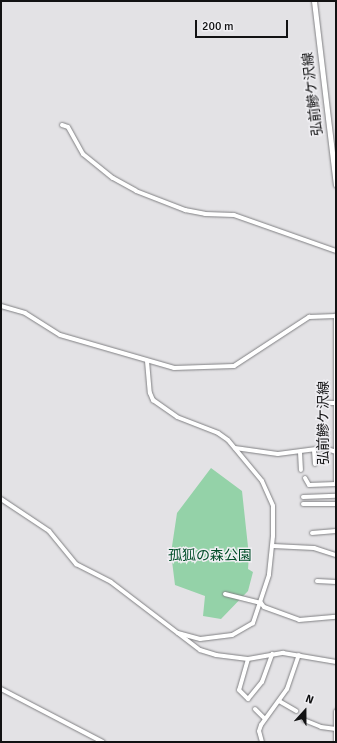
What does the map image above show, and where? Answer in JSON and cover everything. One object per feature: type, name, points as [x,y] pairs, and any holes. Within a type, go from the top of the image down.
[{"type":"main road","name":"弘前鰺ケ沢線","points":[[314,1],[336,185]]},
{"type":"main road","name":"弘前鰺ケ沢線","points":[[336,315],[336,484]]},
{"type":"main road","points":[[336,711],[336,742]]},
{"type":"street","points":[[62,124],[68,127],[83,154],[113,178],[136,191],[185,210],[205,214],[234,215],[336,251]]},
{"type":"street","points":[[1,306],[25,313],[60,335],[174,368],[234,366],[308,317],[336,315]]},
{"type":"street","points":[[147,360],[150,393],[153,400],[177,418],[218,433],[235,448],[262,481],[273,506],[273,546],[269,575],[261,603],[253,623],[232,635],[200,639],[178,633]]},
{"type":"street","points":[[319,403],[336,403]]},
{"type":"street","points":[[235,448],[278,454],[324,448],[336,452]]},
{"type":"street","points":[[314,450],[315,464]]},
{"type":"street","points":[[300,452],[301,470]]},
{"type":"street","points":[[305,478],[308,485],[336,484]]},
{"type":"street","points":[[303,497],[336,496]]},
{"type":"street","points":[[1,500],[49,531],[76,564],[111,582],[200,650],[216,655],[248,659],[272,654],[299,655],[336,662]]},
{"type":"street","points":[[303,504],[336,504]]},
{"type":"street","points":[[312,533],[336,531]]},
{"type":"street","points":[[273,546],[314,548],[336,555]]},
{"type":"street","points":[[317,582],[336,582]]},
{"type":"street","points":[[225,594],[261,603],[264,607],[299,620],[336,617]]},
{"type":"street","points":[[248,659],[239,690],[248,699],[262,682],[272,654]]},
{"type":"street","points":[[262,742],[259,731],[265,719],[279,701],[292,678],[299,655]]},
{"type":"street","points":[[1,689],[103,742]]},
{"type":"street","points":[[279,701],[296,712]]},
{"type":"street","points":[[254,709],[265,719]]},
{"type":"street","points":[[304,720],[321,727],[336,729]]},
{"type":"green space","name":"孤狐の森公園","points":[[211,468],[242,491],[249,556],[248,569],[253,572],[248,591],[221,619],[203,616],[205,596],[175,585],[171,553],[177,513]]}]
